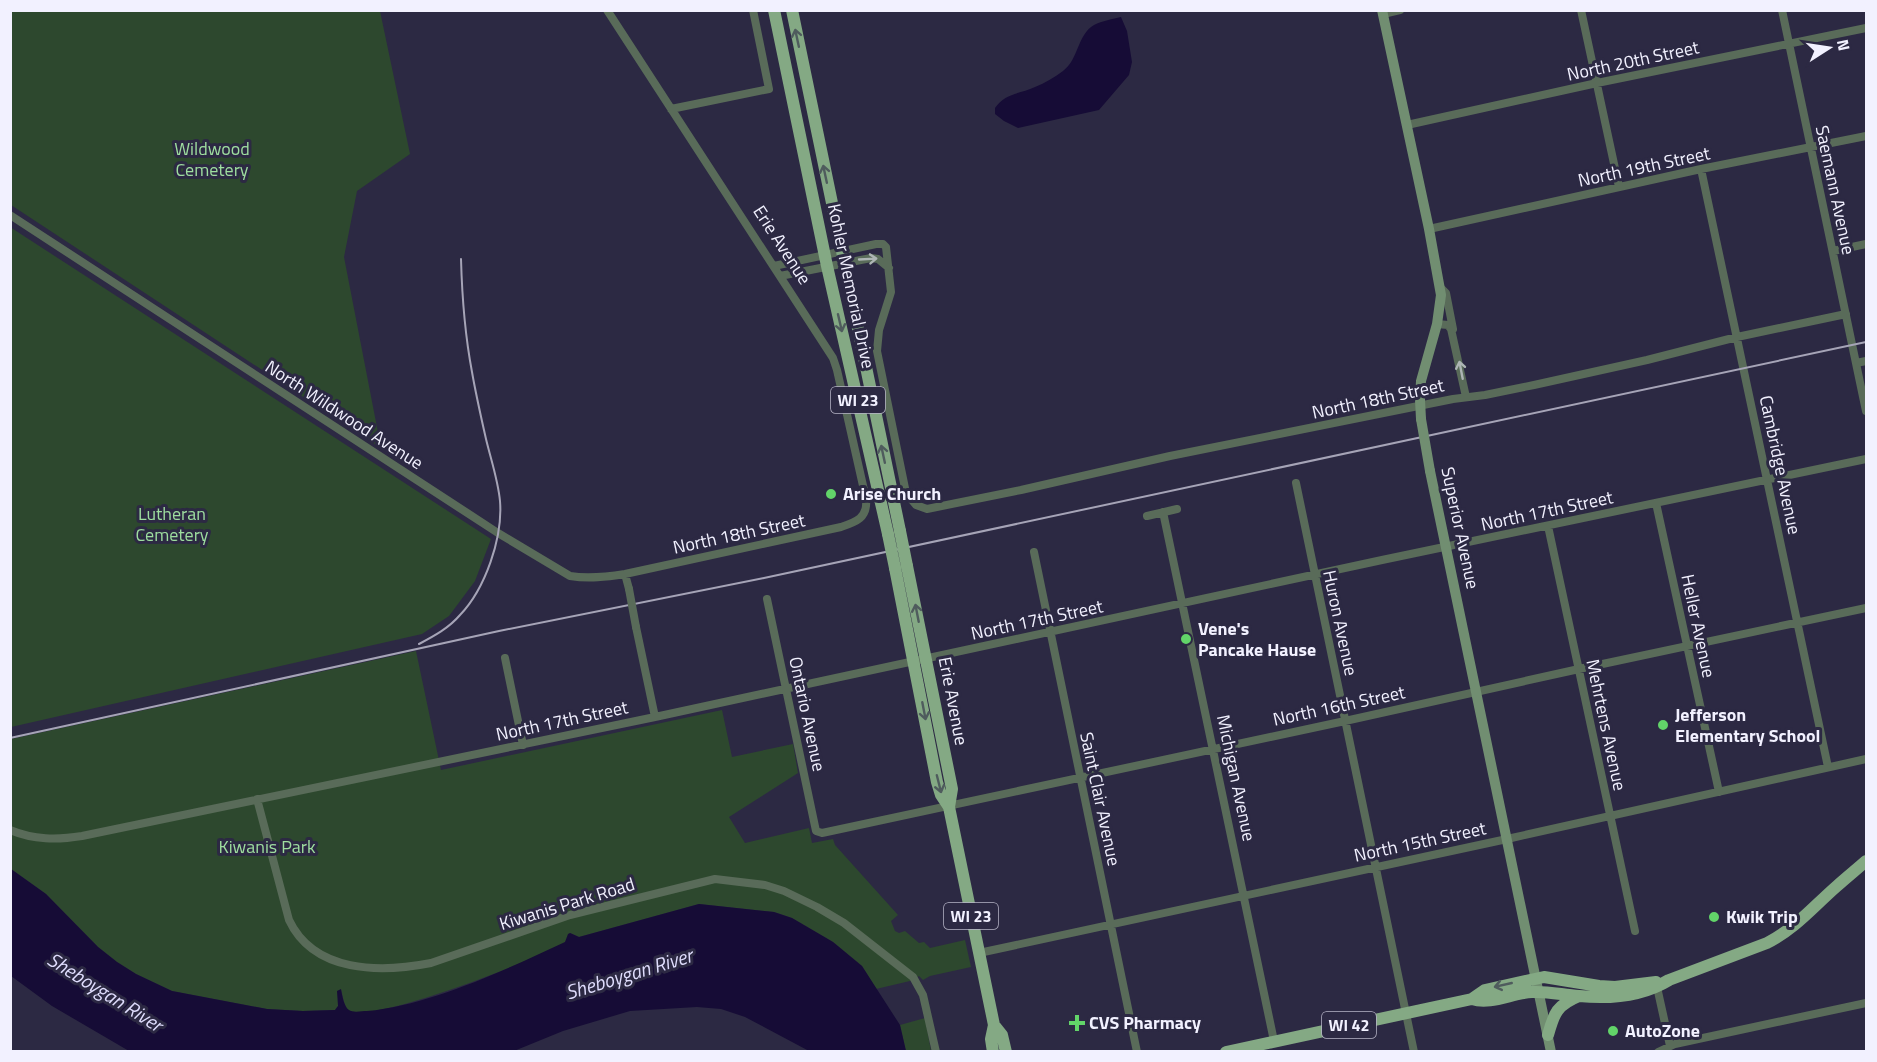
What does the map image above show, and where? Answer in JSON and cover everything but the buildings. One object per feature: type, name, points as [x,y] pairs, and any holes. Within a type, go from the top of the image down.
[{"type":"main road","name":"Kohler Memorial Drive","points":[[774,10],[826,261],[894,533]]},
{"type":"main road","name":"Kohler Memorial Drive","points":[[792,10],[843,257],[901,567]]},
{"type":"main road","name":"Erie Avenue","points":[[901,567],[920,660],[952,789],[949,807],[994,1025],[991,1041],[993,1052]]},
{"type":"main road","name":"WI 42","points":[[1226,1052],[1275,1046],[1472,999],[1492,1000],[1539,992],[1579,996],[1629,996],[1657,987],[1669,980],[1779,937],[1866,861]]},
{"type":"main road","name":"WI 42","points":[[1472,999],[1485,990],[1544,977],[1615,987],[1669,980]]},
{"type":"main road","points":[[1548,1035],[1558,1009],[1579,996]]},
{"type":"main road","name":"Erie Avenue","points":[[994,1025],[1002,1035],[1006,1052]]},
{"type":"street","name":"Erie Avenue","points":[[607,10],[827,346],[837,370],[866,499],[865,512],[859,520]]},
{"type":"street","points":[[671,109],[769,89],[753,10]]},
{"type":"street","points":[[1382,12],[1400,10]]},
{"type":"street","points":[[1581,10],[1619,187]]},
{"type":"street","name":"Saemann Avenue","points":[[1782,10],[1866,411]]},
{"type":"street","name":"Superior Avenue","points":[[1382,12],[1440,287],[1441,300],[1437,324],[1422,377],[1421,418],[1430,471],[1551,1052]]},
{"type":"street","name":"North 20th Street","points":[[1407,125],[1597,83],[1866,28]]},
{"type":"street","name":"North 19th Street","points":[[1429,229],[1866,136]]},
{"type":"street","name":"Cambridge Avenue","points":[[1701,170],[1828,767]]},
{"type":"street","name":"North Wildwood Avenue","points":[[10,215],[555,568],[570,576],[583,578],[625,574]]},
{"type":"street","points":[[780,276],[882,244],[886,249],[889,268]]},
{"type":"street","points":[[1833,251],[1866,244]]},
{"type":"street","points":[[843,257],[874,258],[882,261],[889,268]]},
{"type":"street","points":[[774,266],[826,261]]},
{"type":"street","name":"North 18th Street","points":[[889,268],[890,297],[879,330],[877,351],[906,493],[916,505],[927,509],[1170,456],[1485,395],[1846,314]]},
{"type":"street","points":[[1440,287],[1446,293],[1466,397]]},
{"type":"street","points":[[1437,324],[1450,327],[1455,343]]},
{"type":"street","points":[[1857,363],[1866,361]]},
{"type":"street","name":"North 17th Street","points":[[10,830],[28,836],[56,839],[142,823],[523,745],[1866,459]]},
{"type":"street","name":"Huron Avenue","points":[[1296,483],[1414,1052]]},
{"type":"street","name":"Heller Avenue","points":[[1656,503],[1719,792]]},
{"type":"street","points":[[1147,516],[1177,508]]},
{"type":"street","name":"Michigan Avenue","points":[[1163,512],[1275,1046]]},
{"type":"street","name":"North 18th Street","points":[[625,574],[841,527],[859,520]]},
{"type":"street","name":"Mehrtens Avenue","points":[[1548,526],[1635,931]]},
{"type":"street","name":"Saint Clair Avenue","points":[[1034,552],[1137,1052]]},
{"type":"street","points":[[625,574],[655,717]]},
{"type":"street","name":"Ontario Avenue","points":[[767,599],[816,831],[819,833]]},
{"type":"street","name":"North 16th Street","points":[[819,833],[949,807],[1866,608]]},
{"type":"street","points":[[505,658],[523,745]]},
{"type":"street","name":"North 15th Street","points":[[979,953],[1866,759]]},
{"type":"street","name":"Kiwanis Park Road","points":[[256,800],[294,932],[305,944],[330,960],[366,967],[416,966],[431,963],[570,915],[715,879],[747,882],[784,891],[817,907],[844,923],[913,977],[926,1004],[936,1052]]},
{"type":"street","points":[[1657,987],[1670,1046]]},
{"type":"street","points":[[1658,1052],[1670,1046],[1866,1003]]},
{"type":"green space","name":"Wildwood Cemetery","points":[[10,11],[380,11],[410,154],[357,191],[344,257],[381,448],[11,205]]},
{"type":"green space","name":"Lutheran Cemetery","points":[[10,227],[491,539],[475,581],[449,616],[422,634],[11,727]]},
{"type":"green space","name":"Kiwanis Park","points":[[416,651],[441,770],[722,710],[732,757],[793,744],[798,773],[729,817],[745,843],[809,828],[812,843],[833,839],[835,845],[898,915],[891,921],[895,931],[899,933],[905,931],[919,943],[924,942],[930,948],[965,940],[971,967],[930,976],[923,980],[919,976],[910,981],[876,989],[862,966],[833,942],[792,918],[774,912],[699,904],[579,937],[570,933],[563,944],[521,963],[455,988],[389,1008],[365,1012],[349,1011],[341,990],[335,1010],[267,1009],[172,991],[136,974],[98,947],[46,894],[11,869],[11,739]]},
{"type":"green space","points":[[925,1018],[931,1051],[906,1051],[900,1025]]},
{"type":"water","points":[[1121,17],[1127,31],[1132,62],[1129,75],[1099,110],[1018,128],[995,114],[995,108],[1003,99],[1042,84],[1063,71],[1072,60],[1088,29],[1104,21]]},
{"type":"water","name":"Sheboygan River","points":[[11,869],[46,894],[98,947],[136,974],[172,991],[267,1009],[335,1010],[338,1006],[337,991],[341,989],[346,1006],[353,1011],[367,1011],[417,1001],[442,994],[519,963],[565,942],[570,933],[579,937],[699,904],[774,912],[792,918],[833,942],[862,966],[900,1025],[906,1051],[809,1051],[745,1017],[721,1009],[697,1007],[630,1011],[563,1031],[514,1051],[129,1051],[52,1006],[11,976]]},
{"type":"railway","points":[[419,644],[451,624],[469,604],[491,562],[499,531],[499,493],[480,414],[470,358],[464,316],[461,259]]},
{"type":"railway","points":[[10,738],[499,631],[764,578],[1866,342]]},
{"type":"place","name":"Arise Church","points":[[831,494]]},
{"type":"place","name":"Vene's Pancake Hause","points":[[1186,639]]},
{"type":"place","name":"Jefferson Elementary School","points":[[1663,725]]},
{"type":"place","name":"Kwik Trip","points":[[1714,917]]},
{"type":"place","name":"CVS Pharmacy","points":[[1077,1023]]},
{"type":"place","name":"AutoZone","points":[[1613,1031]]}]
